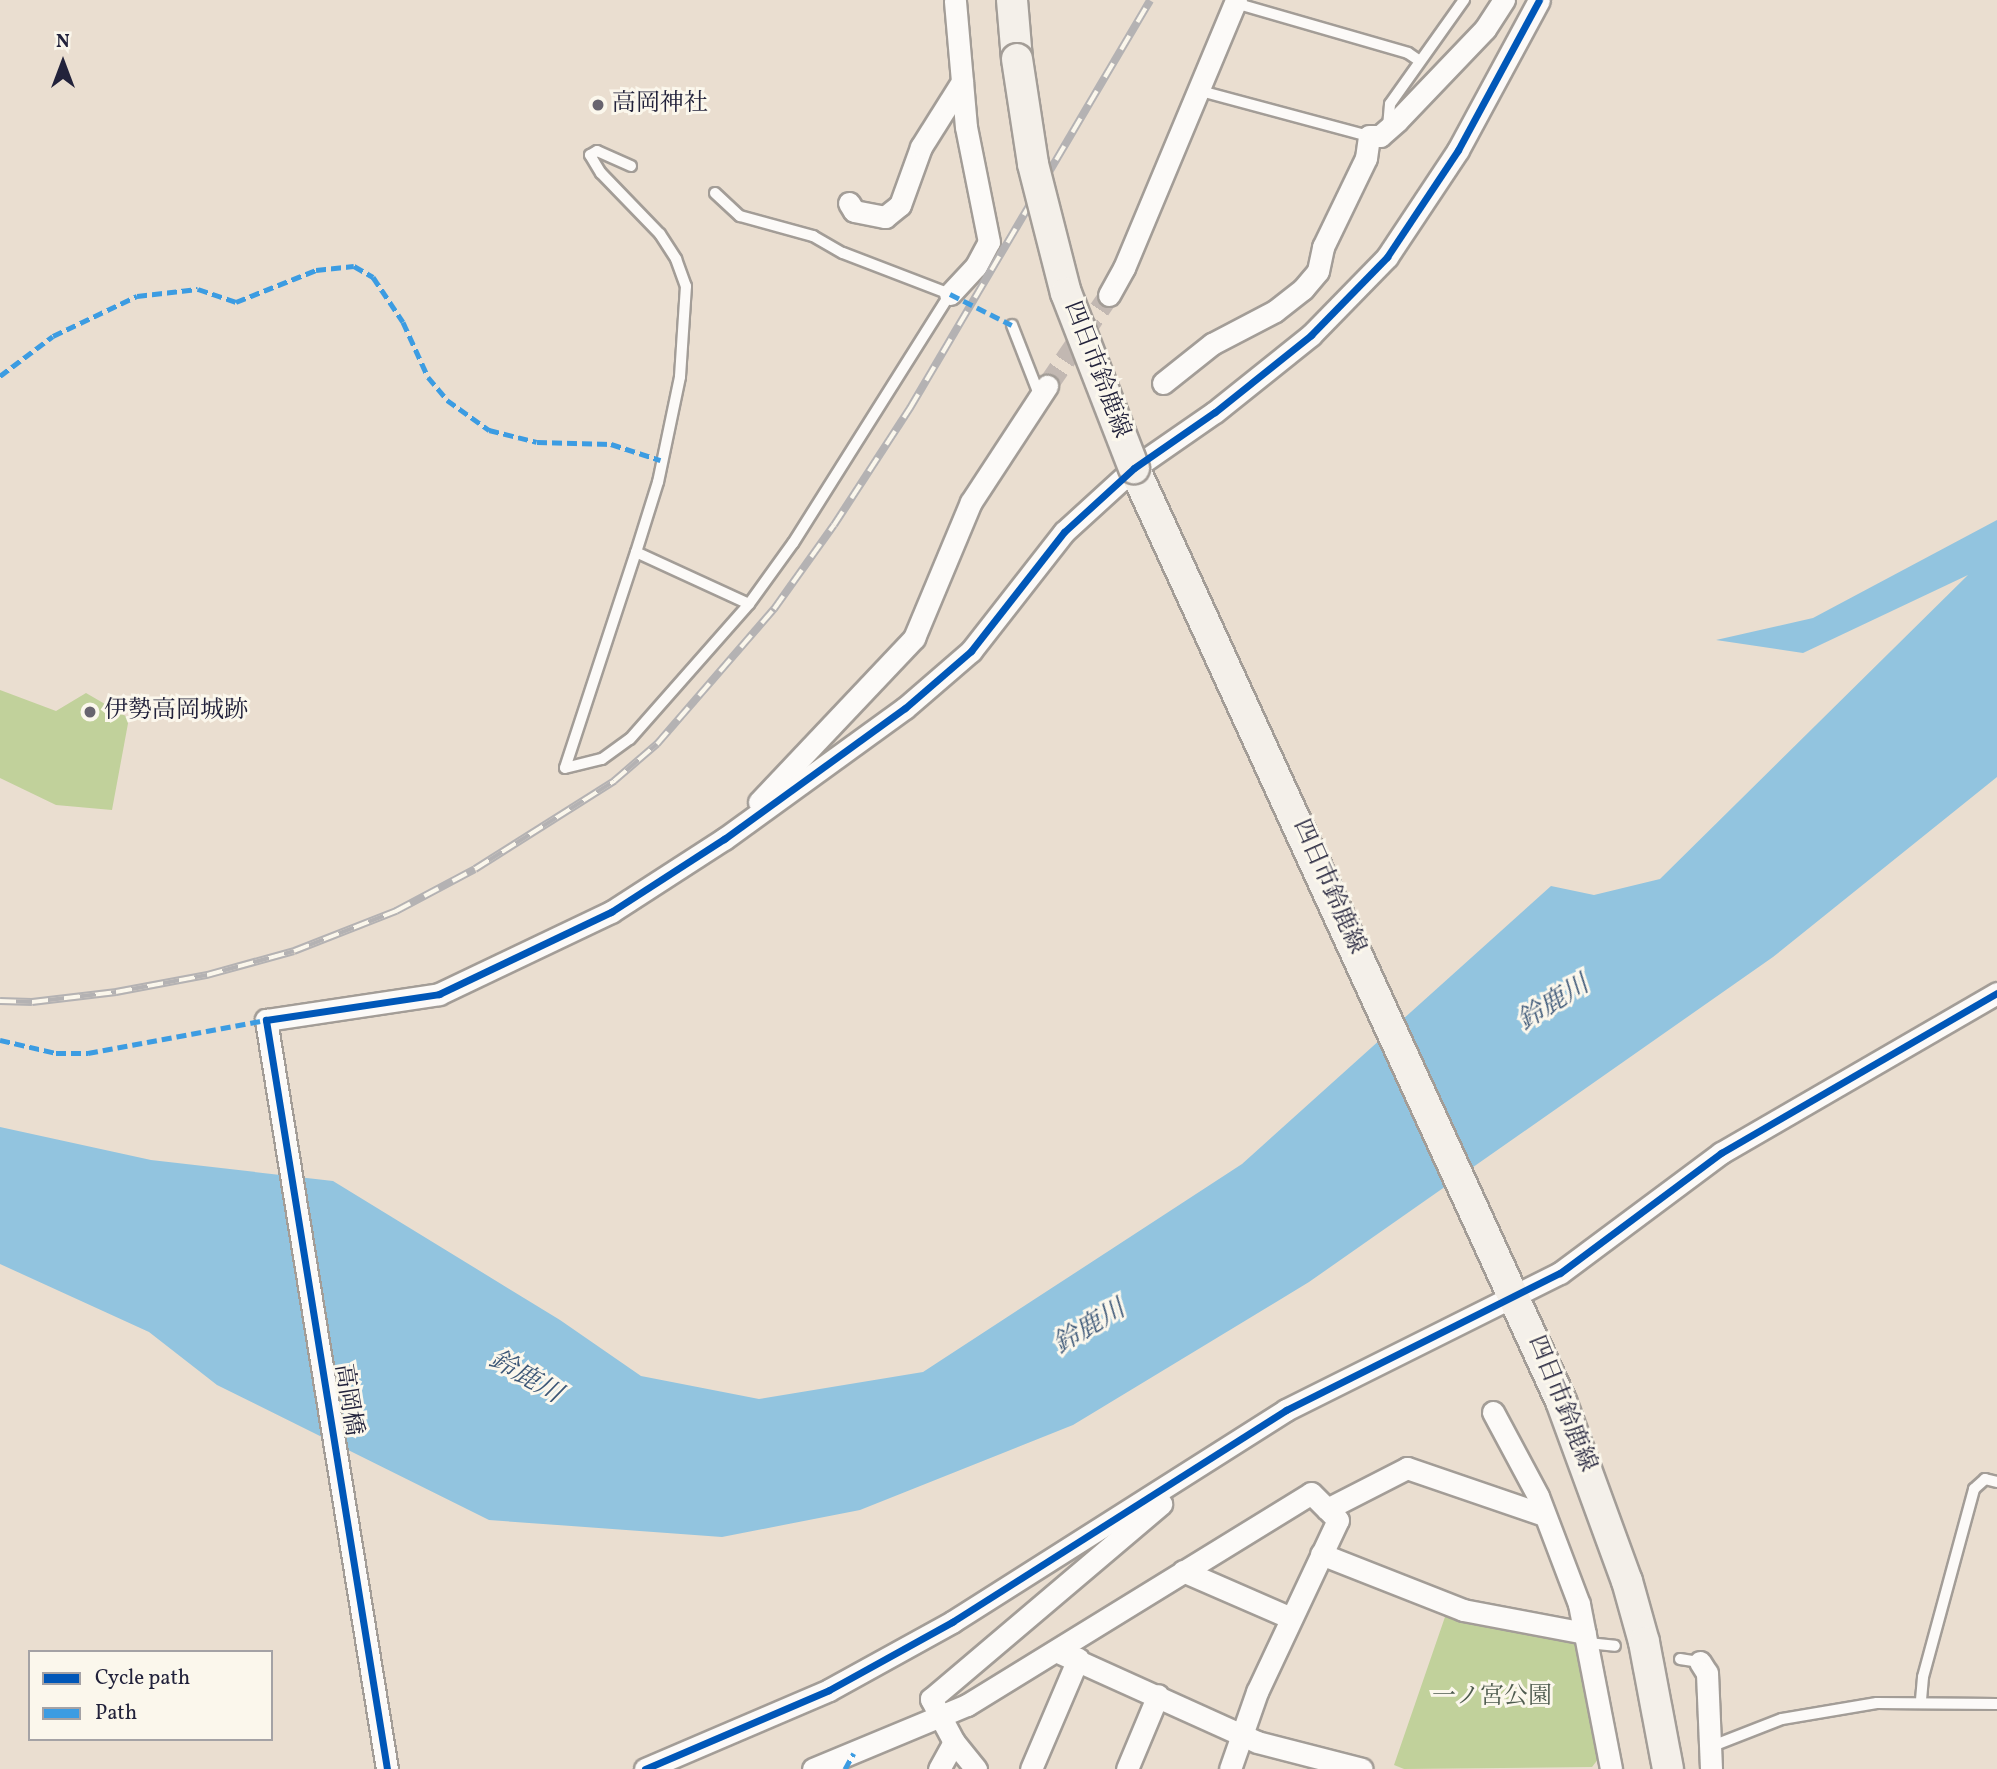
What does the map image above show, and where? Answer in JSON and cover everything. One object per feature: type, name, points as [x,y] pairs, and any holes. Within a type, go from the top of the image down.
[{"type":"main road","name":"四日市鈴鹿線","points":[[1012,0],[1033,164],[1052,243],[1095,373],[1148,501],[1511,1289],[1607,1521],[1644,1642],[1668,1769]]},
{"type":"street","points":[[950,294],[976,266],[989,242],[962,82],[955,0]]},
{"type":"street","points":[[1163,383],[1212,344],[1275,311],[1318,271],[1323,247],[1378,132],[1485,29],[1504,0]]},
{"type":"street","points":[[724,839],[905,708],[971,651],[1064,532],[1134,468],[1215,412],[1311,335],[1387,257],[1458,150],[1539,0]]},
{"type":"street","points":[[1109,295],[1124,268],[1236,1]]},
{"type":"street","points":[[849,204],[854,211],[885,217],[900,205],[921,147],[962,82]]},
{"type":"street","points":[[724,839],[914,638],[971,502],[1044,391]]},
{"type":"street","name":"高岡橋","points":[[387,1769],[266,1020],[439,994],[611,912],[724,839]]},
{"type":"street","points":[[645,1769],[829,1690],[952,1622],[1216,1457],[1286,1410],[1511,1289],[1560,1273],[1721,1153],[1997,993]]},
{"type":"street","points":[[1493,1412],[1544,1515],[1579,1604],[1611,1769]]},
{"type":"street","points":[[976,1769],[954,1742],[931,1699],[1216,1457]]},
{"type":"street","points":[[1327,1509],[1407,1468],[1544,1515]]},
{"type":"street","points":[[813,1769],[940,1716],[1058,1653],[1183,1571],[1311,1493],[1338,1520],[1290,1618],[1242,1733],[1230,1769]]},
{"type":"street","points":[[1321,1554],[1463,1610],[1586,1638]]},
{"type":"street","points":[[1183,1571],[1290,1618]]},
{"type":"street","points":[[1058,1653],[1078,1659],[1257,1742],[1362,1769]]},
{"type":"street","points":[[1031,1769],[1078,1659]]},
{"type":"street","points":[[1690,1660],[1707,1673],[1711,1769]]},
{"type":"street","points":[[1127,1769],[1158,1695]]},
{"type":"street","points":[[939,1769],[954,1742]]},
{"type":"lane","points":[[1197,90],[1378,132],[1390,104],[1464,0]]},
{"type":"lane","points":[[1236,1],[1408,53],[1420,61]]},
{"type":"lane","points":[[631,166],[597,151],[590,155],[601,173],[660,234],[676,259],[686,286],[680,377],[658,482],[565,768],[602,759],[630,739],[749,604],[793,543],[950,294],[843,253],[813,236],[740,216],[715,193]]},
{"type":"lane","points":[[1012,325],[1044,391]]},
{"type":"lane","points":[[636,552],[749,604]]},
{"type":"lane","points":[[1921,1700],[1923,1677],[1974,1489],[1985,1479],[1997,1482]]},
{"type":"lane","points":[[1586,1638],[1615,1646]]},
{"type":"lane","points":[[1710,1747],[1782,1718],[1921,1700],[1997,1704]]},
{"type":"green space","points":[[0,690],[56,711],[86,693],[129,718],[112,810],[56,805],[0,778]]},
{"type":"green space","name":"一ノ宮公園","points":[[1446,1614],[1479,1625],[1576,1641],[1603,1753],[1592,1767],[1404,1769],[1394,1765]]},
{"type":"water","name":"鈴鹿川","points":[[1997,520],[1997,777],[1773,957],[1309,1282],[1073,1425],[860,1510],[722,1537],[489,1520],[217,1385],[149,1332],[0,1264],[0,1127],[151,1160],[333,1181],[560,1320],[641,1376],[759,1399],[923,1372],[1242,1164],[1551,886],[1594,895],[1660,879],[1968,575],[1803,653],[1716,640],[1813,618]]},
{"type":"tunnel","points":[[1047,386],[1109,295]]},
{"type":"railway","points":[[0,1001],[32,1002],[116,992],[207,975],[294,951],[396,911],[475,869],[614,781],[657,744],[774,609],[834,525],[910,408],[1150,0]]},
{"type":"marked path","points":[[0,376],[53,336],[137,296],[198,289],[236,302],[316,270],[354,266],[373,277],[403,322],[428,377],[447,400],[489,430],[537,442],[611,444],[660,460]]},
{"type":"marked path","points":[[950,294],[1012,325]]},
{"type":"marked path","points":[[0,1040],[56,1053],[88,1053],[266,1020]]},
{"type":"marked path","points":[[845,1769],[854,1753]]},
{"type":"cycle path","points":[[387,1769],[266,1020],[439,994],[611,912],[724,839],[905,708],[971,651],[1064,532],[1134,468],[1215,412],[1311,335],[1387,257],[1458,150],[1539,0]]},
{"type":"cycle path","points":[[645,1769],[829,1690],[952,1622],[1286,1410],[1560,1273],[1721,1153],[1997,993]]},
{"type":"place","name":"高岡神社","points":[[598,105]]},
{"type":"place","name":"伊勢高岡城跡","points":[[90,712]]}]
